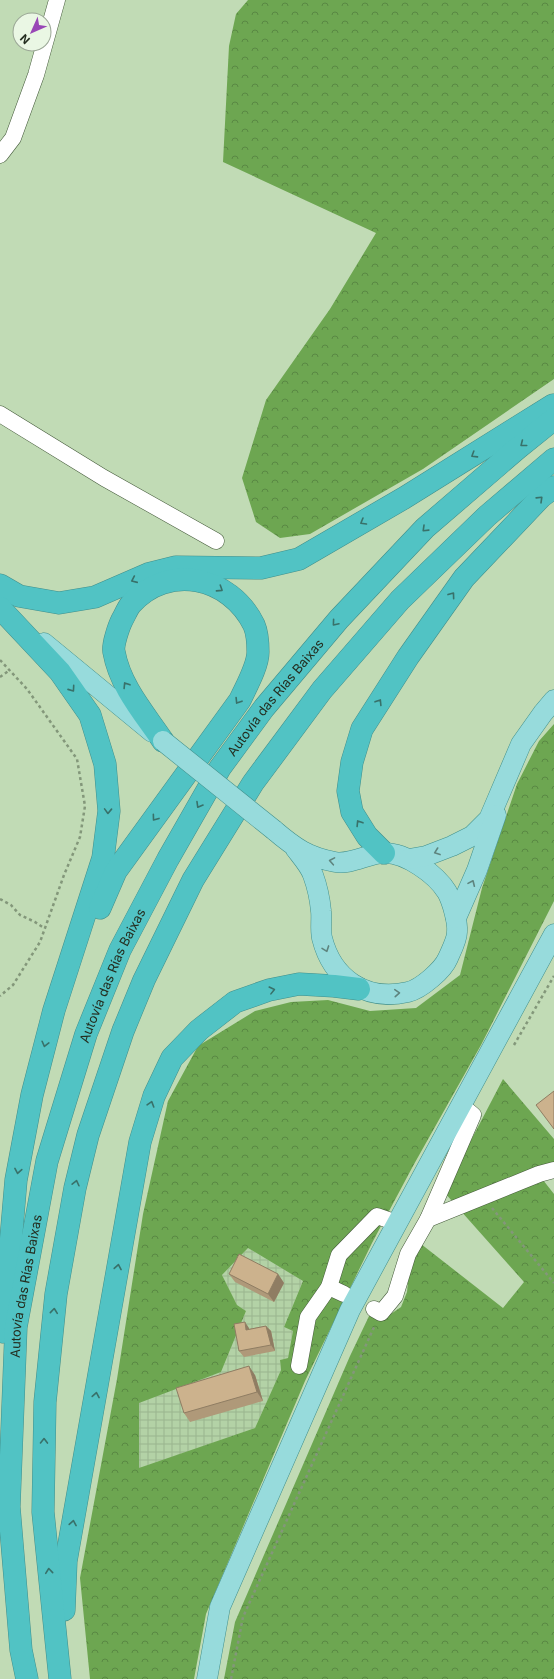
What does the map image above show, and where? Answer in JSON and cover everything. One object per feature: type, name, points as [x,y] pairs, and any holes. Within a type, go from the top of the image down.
[{"type":"highway","points":[[0,585],[19,596],[60,603],[95,597],[148,574],[176,567],[261,568],[299,560],[404,498],[554,404]]},
{"type":"highway","name":"Autovía das Rías Baixas","points":[[27,1679],[21,1650],[9,1507],[16,1327],[47,1161],[86,1034],[120,950],[168,859],[220,768],[264,708],[339,619],[425,528],[554,419]]},
{"type":"highway","points":[[60,1679],[43,1512],[45,1402],[56,1294],[75,1188],[88,1135],[129,1017],[144,980],[193,880],[253,783],[322,690],[400,600],[487,516],[554,459]]},
{"type":"highway","points":[[384,853],[367,836],[352,812],[348,791],[352,762],[362,729],[408,656],[464,578],[541,497],[554,487]]},
{"type":"highway","points":[[54,1010],[116,871],[240,700],[251,677],[258,653],[254,626],[239,604],[217,587],[204,581],[184,579],[164,583],[145,592],[130,605],[120,624],[113,650],[123,681],[163,741]]},
{"type":"highway","points":[[0,607],[60,672],[90,716],[105,764],[109,810],[103,858],[54,1010],[32,1095],[16,1180],[3,1325],[0,1394]]},
{"type":"highway","points":[[60,1679],[66,1561],[140,1142],[154,1096],[172,1058],[199,1030],[235,1002],[270,990],[298,984],[359,989]]},
{"type":"highway","points":[[0,1512],[3,1567],[14,1679]]},
{"type":"main road","points":[[0,607],[83,677],[295,848],[313,875],[321,911],[322,936],[329,958],[340,975],[359,989],[382,994],[409,992],[431,980],[448,960],[458,933],[456,918],[446,891],[428,872],[409,858],[396,854],[384,853],[352,861],[337,862],[317,858],[295,848]]},
{"type":"main road","points":[[409,858],[426,856],[452,846],[472,836],[489,819],[521,744],[554,700]]},
{"type":"main road","points":[[456,918],[477,870],[495,820],[502,790]]},
{"type":"main road","points":[[207,1679],[220,1607],[350,1310],[554,934]]},
{"type":"street","points":[[0,156],[13,138],[36,75],[57,0]]},
{"type":"street","points":[[0,414],[104,478],[216,541]]},
{"type":"street","points":[[377,1311],[395,1296],[408,1254],[428,1219],[473,1115],[461,1105]]},
{"type":"street","points":[[428,1219],[483,1198],[538,1174],[554,1170]]},
{"type":"street","points":[[299,1366],[308,1317],[329,1287],[339,1255],[377,1216],[397,1223]]},
{"type":"street","points":[[329,1287],[344,1294]]},
{"type":"path","points":[[0,660],[27,689],[77,759],[85,806],[80,837],[64,875],[40,942],[13,985],[0,996]]},
{"type":"path","points":[[0,677],[10,670]]},
{"type":"path","points":[[0,899],[11,905],[20,915],[44,928]]},
{"type":"path","points":[[483,1198],[554,1284]]},
{"type":"path","points":[[231,1679],[243,1617],[377,1311]]},
{"type":"shaded area","points":[[248,1248],[303,1281],[284,1327],[293,1331],[288,1358],[280,1360],[281,1370],[255,1428],[139,1469],[139,1402],[221,1372],[246,1311],[237,1305],[222,1275]]},
{"type":"green space","points":[[248,0],[554,0],[554,379],[423,469],[310,534],[280,538],[256,522],[242,478],[266,400],[330,309],[376,233],[223,162],[229,46],[236,14]]},
{"type":"green space","points":[[554,724],[554,901],[481,1045],[413,1166],[372,1243],[305,1381],[206,1614],[194,1679],[90,1679],[80,1578],[117,1379],[143,1214],[168,1101],[198,1046],[255,1011],[291,1002],[328,1000],[370,1011],[416,1008],[460,975],[482,888],[517,784],[539,741]],"holes":[[[248,1248],[303,1281],[284,1327],[293,1331],[288,1358],[280,1360],[281,1370],[255,1428],[139,1468],[139,1403],[221,1372],[246,1311],[237,1305],[222,1275]]]},
{"type":"green space","points":[[503,1079],[554,1139],[554,1176],[543,1180],[554,1194],[554,1679],[224,1679],[235,1622],[350,1356],[370,1314],[385,1318],[401,1307],[407,1292],[409,1272],[421,1244],[503,1308],[524,1282],[444,1192]]},
{"type":"building","points":[[554,1091],[554,1129],[536,1105]]},
{"type":"building","points":[[239,1254],[278,1274],[268,1294],[229,1274]]},
{"type":"building","points":[[245,1322],[246,1330],[266,1326],[271,1345],[239,1351],[234,1324]]},
{"type":"building","points":[[249,1366],[257,1392],[184,1413],[176,1388]]}]
